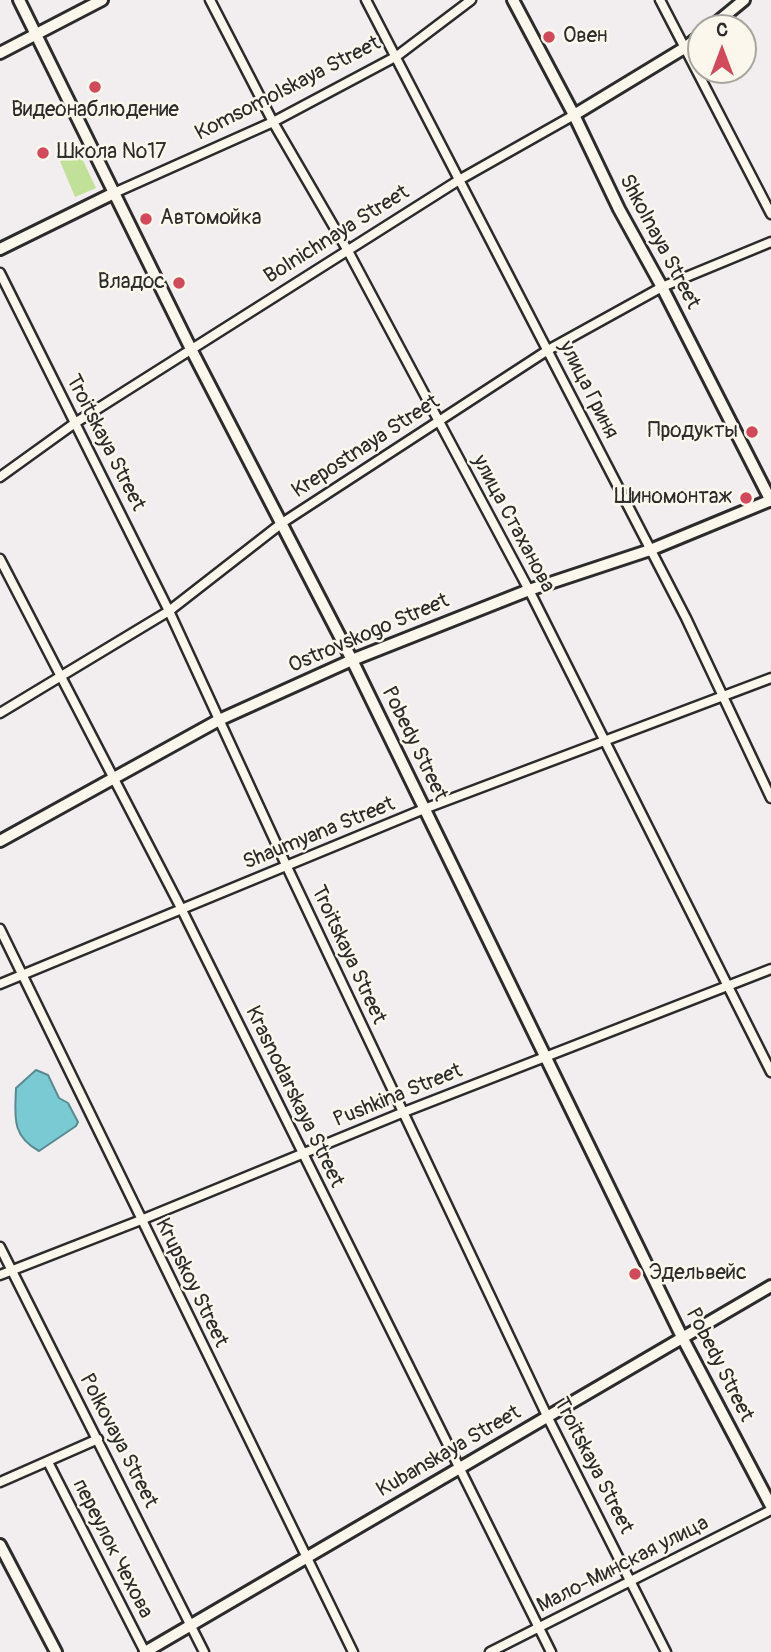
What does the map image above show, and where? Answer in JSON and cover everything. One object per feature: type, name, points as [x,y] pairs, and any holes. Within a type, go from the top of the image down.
[{"type":"street","name":"Pobedy Street","points":[[19,0],[191,349],[352,660],[682,1337],[771,1508]]},
{"type":"street","points":[[0,53],[102,0]]},
{"type":"street","name":"улица Стаханова","points":[[209,0],[273,122],[348,251],[529,590],[771,1072]]},
{"type":"street","name":"улица Гриня","points":[[366,0],[686,618],[771,799]]},
{"type":"street","name":"Komsomolskaya Street","points":[[0,249],[114,193],[273,122],[397,56],[471,0]]},
{"type":"street","name":"Shkolnaya Street","points":[[513,0],[574,115],[618,209],[662,287],[771,501]]},
{"type":"street","points":[[660,0],[771,214]]},
{"type":"street","points":[[727,14],[744,0]]},
{"type":"street","name":"Bolnichnaya Street","points":[[0,477],[75,423],[459,180],[686,47]]},
{"type":"street","name":"Krepostnaya Street","points":[[0,713],[169,611],[282,523],[548,351],[662,287],[771,242]]},
{"type":"street","name":"Troitskaya Street","points":[[0,273],[169,611],[548,1418],[666,1652]]},
{"type":"street","name":"Ostrovskogo Street","points":[[0,841],[219,720],[352,660],[529,590],[650,550],[771,501]]},
{"type":"street","name":"Krasnodarskaya Street","points":[[0,559],[181,908],[551,1652]]},
{"type":"street","name":"Shaumyana Street","points":[[0,984],[425,809],[771,678]]},
{"type":"street","name":"Krupskoy Street","points":[[0,929],[353,1652]]},
{"type":"street","name":"Pushkina Street","points":[[0,1275],[404,1112],[771,969]]},
{"type":"street","name":"Polkovaya Street","points":[[0,1247],[204,1652]]},
{"type":"street","name":"Kubanskaya Street","points":[[145,1652],[771,1286]]},
{"type":"street","points":[[0,1482],[98,1439]]},
{"type":"street","name":"переулок Чехова","points":[[48,1462],[145,1652]]},
{"type":"street","name":"Мало-Минская улица","points":[[490,1652],[771,1508]]},
{"type":"street","points":[[0,1545],[56,1652]]},
{"type":"green space","points":[[79,152],[96,188],[75,197],[60,161]]},
{"type":"water","points":[[36,1070],[48,1075],[59,1098],[68,1103],[78,1122],[39,1151],[23,1139],[15,1116],[16,1088]]},
{"type":"place","name":"Овен","points":[[549,37]]},
{"type":"place","name":"Видеонаблюдение","points":[[95,87]]},
{"type":"place","name":"Школа №17","points":[[43,153]]},
{"type":"place","name":"Автомойка","points":[[146,219]]},
{"type":"place","name":"Владос","points":[[179,283]]},
{"type":"place","name":"Продукты","points":[[752,432]]},
{"type":"place","name":"Шиномонтаж","points":[[746,498]]},
{"type":"place","name":"Эдельвейс","points":[[635,1274]]}]
